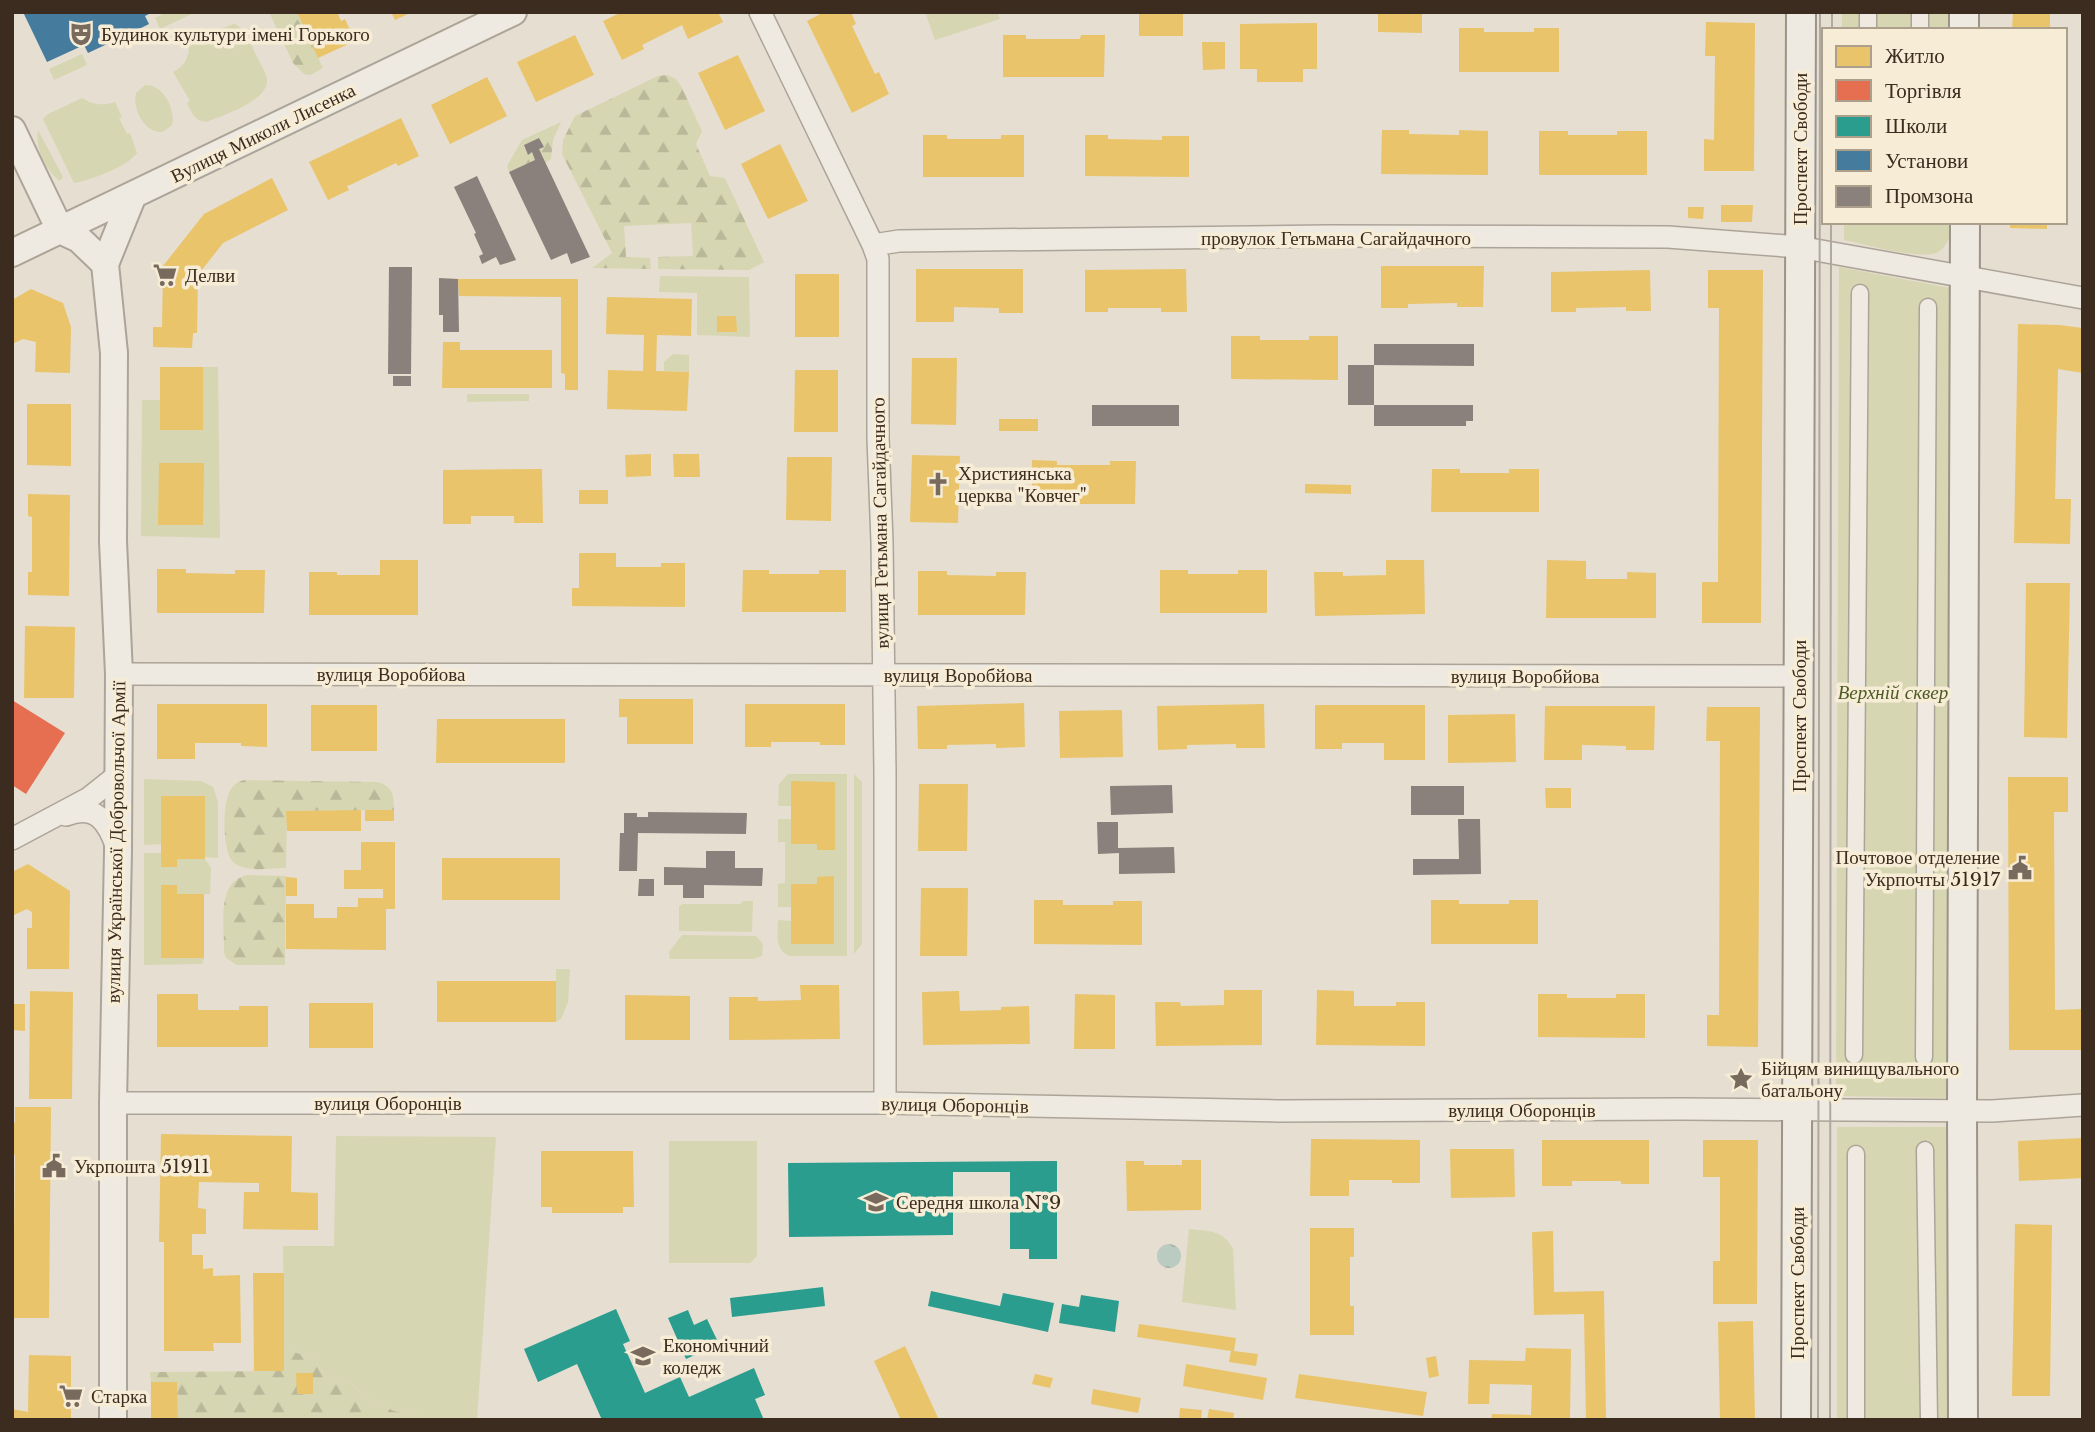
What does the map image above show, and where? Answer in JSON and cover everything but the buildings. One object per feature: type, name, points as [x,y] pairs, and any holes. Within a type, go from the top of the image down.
[{"type":"main road","name":"Проспект Свободи","points":[[1796,1420],[1801,12]]},
{"type":"main road","points":[[1963,1420],[1965,224]]},
{"type":"street","name":"Вулиця Миколи Лисенка","points":[[12,253],[513,12]]},
{"type":"street","name":"вулиця Гетьмана Сагайдачного","points":[[760,12],[878,259],[885,1103]]},
{"type":"street","points":[[12,130],[60,230],[79,239],[105,264]]},
{"type":"street","name":"вулиця Української Добровольчої Армії","points":[[113,1420],[113,1103],[119,674],[113,541],[114,353],[105,264],[133,195]]},
{"type":"street","name":"провулок Гетьмана Сагайдачного","points":[[873,244],[899,241],[1327,236],[1668,237],[1799,247],[2083,298]]},
{"type":"street","points":[[1854,1055],[1860,293]]},
{"type":"street","points":[[1924,1057],[1928,307]]},
{"type":"street","name":"вулиця Воробйова","points":[[119,674],[1798,676]]},
{"type":"street","points":[[12,839],[89,798],[118,775]]},
{"type":"street","points":[[51,820],[76,811],[92,811],[105,821],[118,850]]},
{"type":"street","name":"вулиця Оборонців","points":[[113,1103],[885,1103],[1279,1111],[1962,1111],[2083,1105]]},
{"type":"street","points":[[1925,1150],[1928,1420]]},
{"type":"street","points":[[1856,1154],[1856,1420]]},
{"type":"green space","points":[[167,12],[196,12],[160,29],[155,18]]},
{"type":"green space","points":[[269,12],[297,12],[323,68],[310,75],[304,74],[293,63]]},
{"type":"green space","points":[[925,12],[997,12],[1000,19],[935,40]]},
{"type":"green space","points":[[1842,12],[1949,12],[1949,28],[1842,28]]},
{"type":"green space","points":[[234,24],[242,29],[250,42],[267,80],[265,88],[253,101],[207,122],[203,121],[192,113],[187,103],[190,101],[173,72],[185,62],[189,46]]},
{"type":"green space","points":[[82,54],[87,65],[54,80],[49,69]]},
{"type":"green space","points":[[668,75],[676,79],[681,86],[702,131],[696,144],[710,176],[725,178],[764,262],[749,270],[658,269],[658,257],[693,256],[691,223],[624,226],[626,257],[650,258],[651,269],[592,268],[612,253],[562,154],[563,140],[575,116],[658,76]]},
{"type":"green space","points":[[145,85],[163,93],[170,105],[172,125],[163,132],[157,132],[145,125],[138,113],[136,93]]},
{"type":"green space","points":[[82,98],[98,104],[115,102],[122,117],[119,118],[127,134],[130,133],[137,153],[117,168],[74,183],[43,119]]},
{"type":"green space","points":[[561,122],[553,140],[551,159],[546,163],[539,149],[544,147],[539,138],[524,146],[528,154],[532,152],[535,160],[509,172],[507,166],[522,140]]},
{"type":"green space","points":[[38,130],[63,177],[60,181],[42,158]]},
{"type":"green space","points":[[1844,224],[1951,224],[1945,246],[1930,254],[1892,251],[1844,240]]},
{"type":"green space","name":"Верхній сквер","points":[[1839,267],[1950,288],[1947,1098],[1836,1096]]},
{"type":"green space","points":[[660,276],[749,277],[750,337],[697,335],[697,293],[659,292]]},
{"type":"green space","points":[[673,354],[689,355],[689,372],[664,371],[664,362]]},
{"type":"green space","points":[[203,367],[218,367],[220,538],[141,536],[142,400],[160,400],[160,430],[202,429]]},
{"type":"green space","points":[[467,394],[529,394],[529,401],[467,402]]},
{"type":"green space","points":[[788,774],[847,774],[847,956],[789,956],[779,945],[778,920],[791,921],[791,944],[834,944],[834,877],[818,877],[817,884],[792,884],[791,907],[778,907],[778,884],[785,883],[785,842],[778,842],[778,819],[791,819],[817,844],[818,850],[834,850],[835,782],[792,782],[791,806],[778,806],[779,784]]},
{"type":"green space","points":[[854,774],[862,782],[862,944],[854,954]]},
{"type":"green space","points":[[144,779],[201,781],[213,787],[218,802],[218,858],[205,857],[205,796],[161,796],[161,844],[144,845]]},
{"type":"green space","points":[[244,780],[377,782],[392,792],[394,810],[287,811],[286,868],[244,868],[233,862],[229,856],[224,826],[228,795],[233,786]]},
{"type":"green space","points":[[144,853],[161,853],[161,867],[177,867],[177,859],[205,859],[211,868],[210,894],[177,894],[177,885],[161,958],[204,958],[202,964],[144,965]]},
{"type":"green space","points":[[247,875],[286,876],[285,965],[237,965],[226,958],[223,919],[226,896],[237,879]]},
{"type":"green space","points":[[743,901],[753,901],[752,932],[679,931],[679,906],[683,904],[740,904]]},
{"type":"green space","points":[[682,935],[756,936],[763,944],[762,956],[753,959],[670,959],[669,952]]},
{"type":"green space","points":[[556,969],[570,969],[568,1002],[561,1019],[556,1022]]},
{"type":"green space","points":[[1837,1127],[1946,1127],[1949,1420],[1837,1420]]},
{"type":"green space","points":[[336,1136],[496,1137],[477,1420],[423,1420],[421,1416],[394,1411],[365,1397],[351,1383],[326,1378],[315,1360],[284,1348],[283,1246],[334,1246]]},
{"type":"green space","points":[[669,1141],[757,1141],[757,1256],[750,1263],[669,1263]]},
{"type":"green space","points":[[1189,1229],[1220,1235],[1233,1249],[1236,1310],[1182,1302]]},
{"type":"green space","points":[[284,1348],[315,1360],[326,1378],[351,1383],[365,1397],[394,1411],[422,1416],[423,1420],[178,1420],[177,1382],[151,1382],[150,1372],[284,1371]]},
{"type":"water","points":[[1169,1244],[1180,1251],[1181,1256],[1174,1267],[1169,1268],[1158,1261],[1157,1256],[1164,1245]]},
{"type":"tram line","points":[[1818,1420],[1820,12]]},
{"type":"tram line","points":[[1832,12],[1832,28]]},
{"type":"tram line","points":[[1830,1420],[1831,224]]},
{"type":"place","name":"Будинок культури імені Горького","points":[[81,34]]},
{"type":"place","name":"Делви","points":[[165,275]]},
{"type":"place","name":"Християнська церква \"Ковчег\"","points":[[938,484]]},
{"type":"place","name":"Почтовое отделение Укрпочты 51917","points":[[2020,868]]},
{"type":"place","name":"Бійцям винищувального батальону","points":[[1741,1079]]},
{"type":"place","name":"Укрпошта 51911","points":[[54,1166]]},
{"type":"place","name":"Середня школа №9","points":[[876,1202]]},
{"type":"place","name":"Економічний коледж","points":[[643,1356]]},
{"type":"place","name":"Старка","points":[[71,1396]]}]
